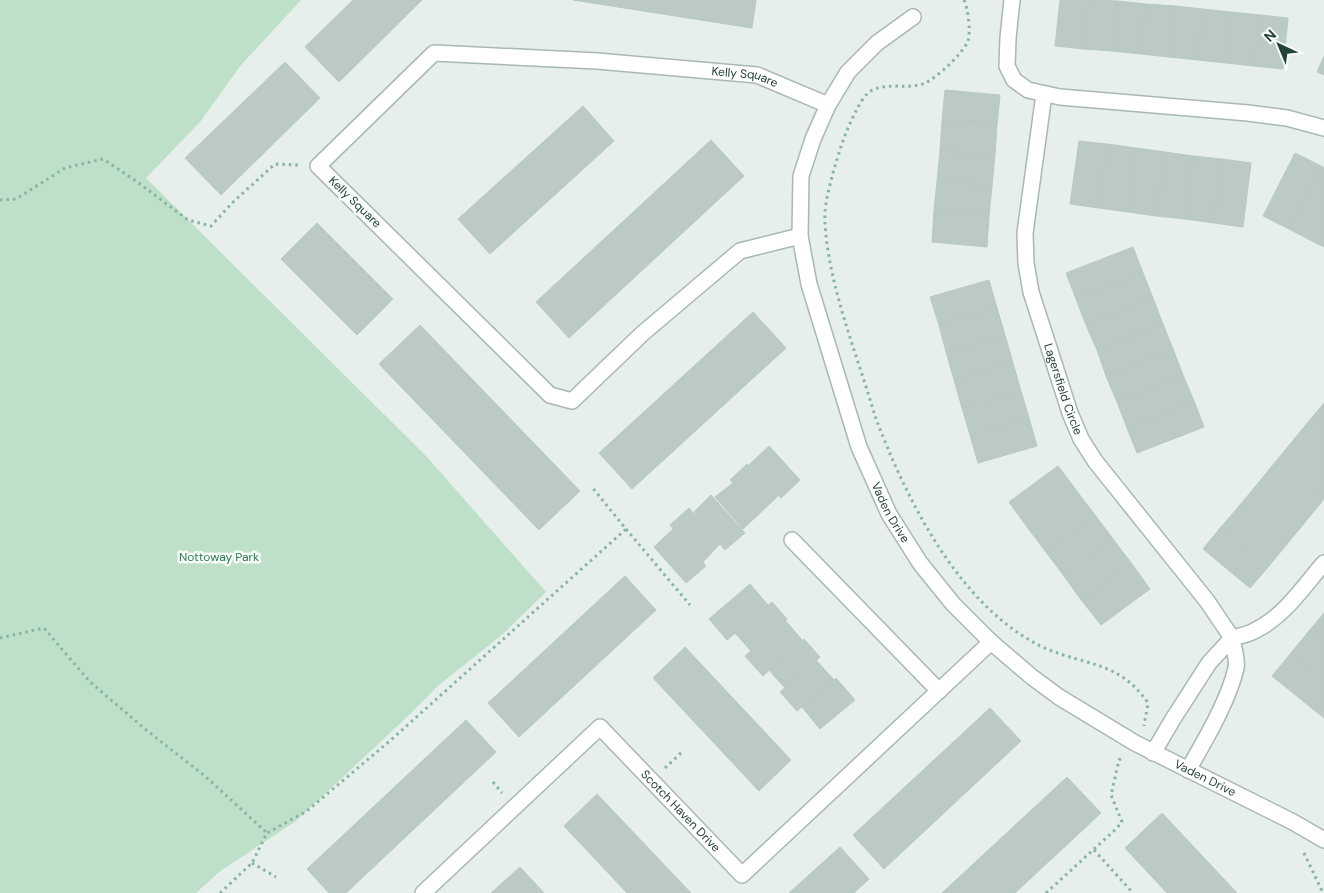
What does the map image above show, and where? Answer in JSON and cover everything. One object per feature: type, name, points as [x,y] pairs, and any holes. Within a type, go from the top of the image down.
[{"type":"street","points":[[1012,0],[1007,66],[1014,80],[1028,90],[1044,94],[1287,118],[1324,128]]},
{"type":"street","name":"Vaden Drive","points":[[914,18],[871,49],[848,72],[828,105],[813,139],[801,176],[800,236],[809,284],[859,447],[890,514],[920,563],[953,604],[991,642],[1032,677],[1059,697],[1135,743],[1287,819],[1324,840]]},
{"type":"street","name":"Kelly Square","points":[[800,236],[740,251],[643,333],[572,401],[550,394],[318,166],[434,53],[597,61],[757,75],[828,105]]},
{"type":"street","name":"Lagersfield Circle","points":[[1044,94],[1025,233],[1026,263],[1031,292],[1070,413],[1081,439],[1094,461],[1207,601],[1232,638],[1236,667],[1206,738],[1188,770]]},
{"type":"street","points":[[792,540],[939,691]]},
{"type":"street","points":[[1153,753],[1209,663],[1232,638],[1253,632],[1269,623],[1285,609],[1324,563]]},
{"type":"street","name":"Scotch Haven Drive","points":[[423,893],[600,727],[742,876],[991,642]]},
{"type":"path","points":[[964,0],[969,24],[968,41],[944,71],[925,83],[909,87],[897,85],[882,86],[871,90],[855,111],[837,155],[827,196],[824,220],[829,262],[875,416],[906,488],[923,522],[938,546],[983,602],[1009,626],[1047,649],[1110,669],[1139,690],[1148,703],[1145,724],[1135,743],[1119,760],[1111,795],[1122,822],[1046,893]]},
{"type":"path","points":[[0,200],[16,199],[65,168],[103,159],[188,220],[211,226],[275,164],[318,166]]},
{"type":"path","points":[[591,486],[690,605]]},
{"type":"path","points":[[220,893],[252,863],[267,833],[307,811],[392,739],[626,529]]},
{"type":"path","points":[[0,638],[44,628],[89,681],[145,729],[205,776],[267,833]]},
{"type":"path","points":[[1287,819],[1323,893]]},
{"type":"path","points":[[1094,850],[1133,893]]},
{"type":"path","points":[[252,863],[276,877]]},
{"type":"green space","name":"Nottoway Park","points":[[0,0],[301,0],[241,65],[200,122],[146,178],[427,457],[546,592],[503,634],[439,685],[296,821],[219,872],[196,893],[0,893]]},
{"type":"building","points":[[353,0],[422,0],[339,82],[305,47]]},
{"type":"building","points":[[573,0],[756,0],[752,28]]},
{"type":"building","points":[[1060,0],[1089,0],[1084,49],[1055,46]]},
{"type":"building","points":[[1089,0],[1117,1],[1112,51],[1084,49]]},
{"type":"building","points":[[1117,1],[1146,4],[1141,54],[1112,51]]},
{"type":"building","points":[[1146,4],[1175,6],[1169,57],[1141,54]]},
{"type":"building","points":[[1175,6],[1203,9],[1198,60],[1169,57]]},
{"type":"building","points":[[1203,9],[1231,12],[1226,63],[1198,60]]},
{"type":"building","points":[[1231,12],[1260,15],[1254,66],[1226,63]]},
{"type":"building","points":[[1260,15],[1288,18],[1283,69],[1254,66]]},
{"type":"building","points":[[1324,56],[1324,75],[1317,72]]},
{"type":"building","points":[[285,62],[320,98],[221,195],[185,158]]},
{"type":"building","points":[[945,90],[1000,95],[997,125],[942,121]]},
{"type":"building","points":[[583,106],[614,141],[490,254],[458,219]]},
{"type":"building","points":[[942,121],[997,125],[995,155],[940,151]]},
{"type":"building","points":[[711,140],[744,176],[569,338],[536,302]]},
{"type":"building","points":[[1079,141],[1107,144],[1099,208],[1070,204]]},
{"type":"building","points":[[1107,144],[1136,148],[1128,212],[1099,208]]},
{"type":"building","points":[[1136,148],[1165,152],[1156,216],[1128,212]]},
{"type":"building","points":[[940,151],[995,155],[992,186],[937,181]]},
{"type":"building","points":[[1165,152],[1193,156],[1185,219],[1156,216]]},
{"type":"building","points":[[1295,153],[1321,166],[1289,229],[1263,216]]},
{"type":"building","points":[[1193,156],[1222,159],[1214,223],[1185,219]]},
{"type":"building","points":[[1222,159],[1251,163],[1243,227],[1214,223]]},
{"type":"building","points":[[1321,166],[1324,168],[1324,223],[1314,242],[1289,229]]},
{"type":"building","points":[[937,181],[992,186],[989,216],[934,211]]},
{"type":"building","points":[[934,211],[989,216],[987,247],[932,242]]},
{"type":"building","points":[[317,223],[393,299],[357,335],[281,259]]},
{"type":"building","points":[[1324,223],[1324,247],[1314,242]]},
{"type":"building","points":[[1133,247],[1143,273],[1076,299],[1066,273]]},
{"type":"building","points":[[1143,273],[1153,298],[1086,325],[1076,299]]},
{"type":"building","points":[[989,280],[997,308],[939,325],[930,297]]},
{"type":"building","points":[[1153,298],[1163,324],[1097,350],[1086,325]]},
{"type":"building","points":[[997,308],[1005,335],[946,352],[939,325]]},
{"type":"building","points":[[753,312],[786,348],[632,489],[599,453]]},
{"type":"building","points":[[1163,324],[1173,349],[1106,376],[1097,350]]},
{"type":"building","points":[[420,325],[580,491],[539,530],[379,364]]},
{"type":"building","points":[[1005,335],[1013,363],[954,380],[946,352]]},
{"type":"building","points":[[1173,349],[1183,375],[1117,402],[1106,376]]},
{"type":"building","points":[[1013,363],[1021,391],[962,408],[954,380]]},
{"type":"building","points":[[1183,375],[1194,401],[1127,428],[1117,402]]},
{"type":"building","points":[[1021,391],[1029,418],[970,435],[962,408]]},
{"type":"building","points":[[1194,401],[1204,427],[1137,453],[1127,428]]},
{"type":"building","points":[[1324,403],[1324,424],[1314,415]]},
{"type":"building","points":[[1314,415],[1324,424],[1324,461],[1295,438]]},
{"type":"building","points":[[1029,418],[1037,446],[978,463],[970,435]]},
{"type":"building","points":[[1295,438],[1324,461],[1324,499],[1277,460]]},
{"type":"building","points":[[769,446],[800,480],[781,498],[749,465]]},
{"type":"building","points":[[1277,460],[1324,499],[1306,521],[1259,482]]},
{"type":"building","points":[[747,464],[778,496],[761,512],[730,480]]},
{"type":"building","points":[[1058,466],[1076,490],[1027,527],[1009,502]]},
{"type":"building","points":[[1259,482],[1306,521],[1287,544],[1240,505]]},
{"type":"building","points":[[733,483],[761,512],[743,529],[715,497]]},
{"type":"building","points":[[1076,490],[1095,515],[1046,552],[1027,527]]},
{"type":"building","points":[[711,495],[745,533],[725,550],[694,512]]},
{"type":"building","points":[[1240,505],[1287,544],[1269,566],[1221,527]]},
{"type":"building","points":[[689,508],[720,544],[703,562],[670,525]]},
{"type":"building","points":[[1095,515],[1113,539],[1064,576],[1046,552]]},
{"type":"building","points":[[1221,527],[1269,566],[1250,588],[1203,549]]},
{"type":"building","points":[[673,529],[706,566],[686,583],[654,547]]},
{"type":"building","points":[[1113,539],[1132,564],[1082,601],[1064,576]]},
{"type":"building","points":[[1132,564],[1150,589],[1101,625],[1082,601]]},
{"type":"building","points":[[625,576],[656,610],[519,737],[488,703]]},
{"type":"building","points":[[750,584],[768,605],[727,640],[709,619]]},
{"type":"building","points":[[772,602],[787,619],[751,651],[735,633]]},
{"type":"building","points":[[1324,613],[1324,643],[1309,631]]},
{"type":"building","points":[[785,620],[802,640],[763,676],[745,656]]},
{"type":"building","points":[[1309,631],[1324,643],[1324,681],[1291,653]]},
{"type":"building","points":[[804,639],[820,657],[785,688],[769,670]]},
{"type":"building","points":[[685,647],[791,760],[759,791],[653,678]]},
{"type":"building","points":[[1291,653],[1324,681],[1324,718],[1272,676]]},
{"type":"building","points":[[816,660],[834,680],[797,711],[780,692]]},
{"type":"building","points":[[836,678],[855,700],[820,729],[802,707]]},
{"type":"building","points":[[990,708],[1021,741],[884,869],[853,835]]},
{"type":"building","points":[[466,720],[496,752],[346,893],[329,893],[307,869]]},
{"type":"building","points":[[1067,777],[1101,813],[1015,893],[942,893]]},
{"type":"building","points":[[597,794],[691,893],[627,893],[564,826]]},
{"type":"building","points":[[1162,813],[1237,893],[1167,893],[1125,848]]},
{"type":"building","points":[[840,847],[869,879],[854,893],[789,893]]},
{"type":"building","points":[[520,867],[544,893],[491,893]]}]
